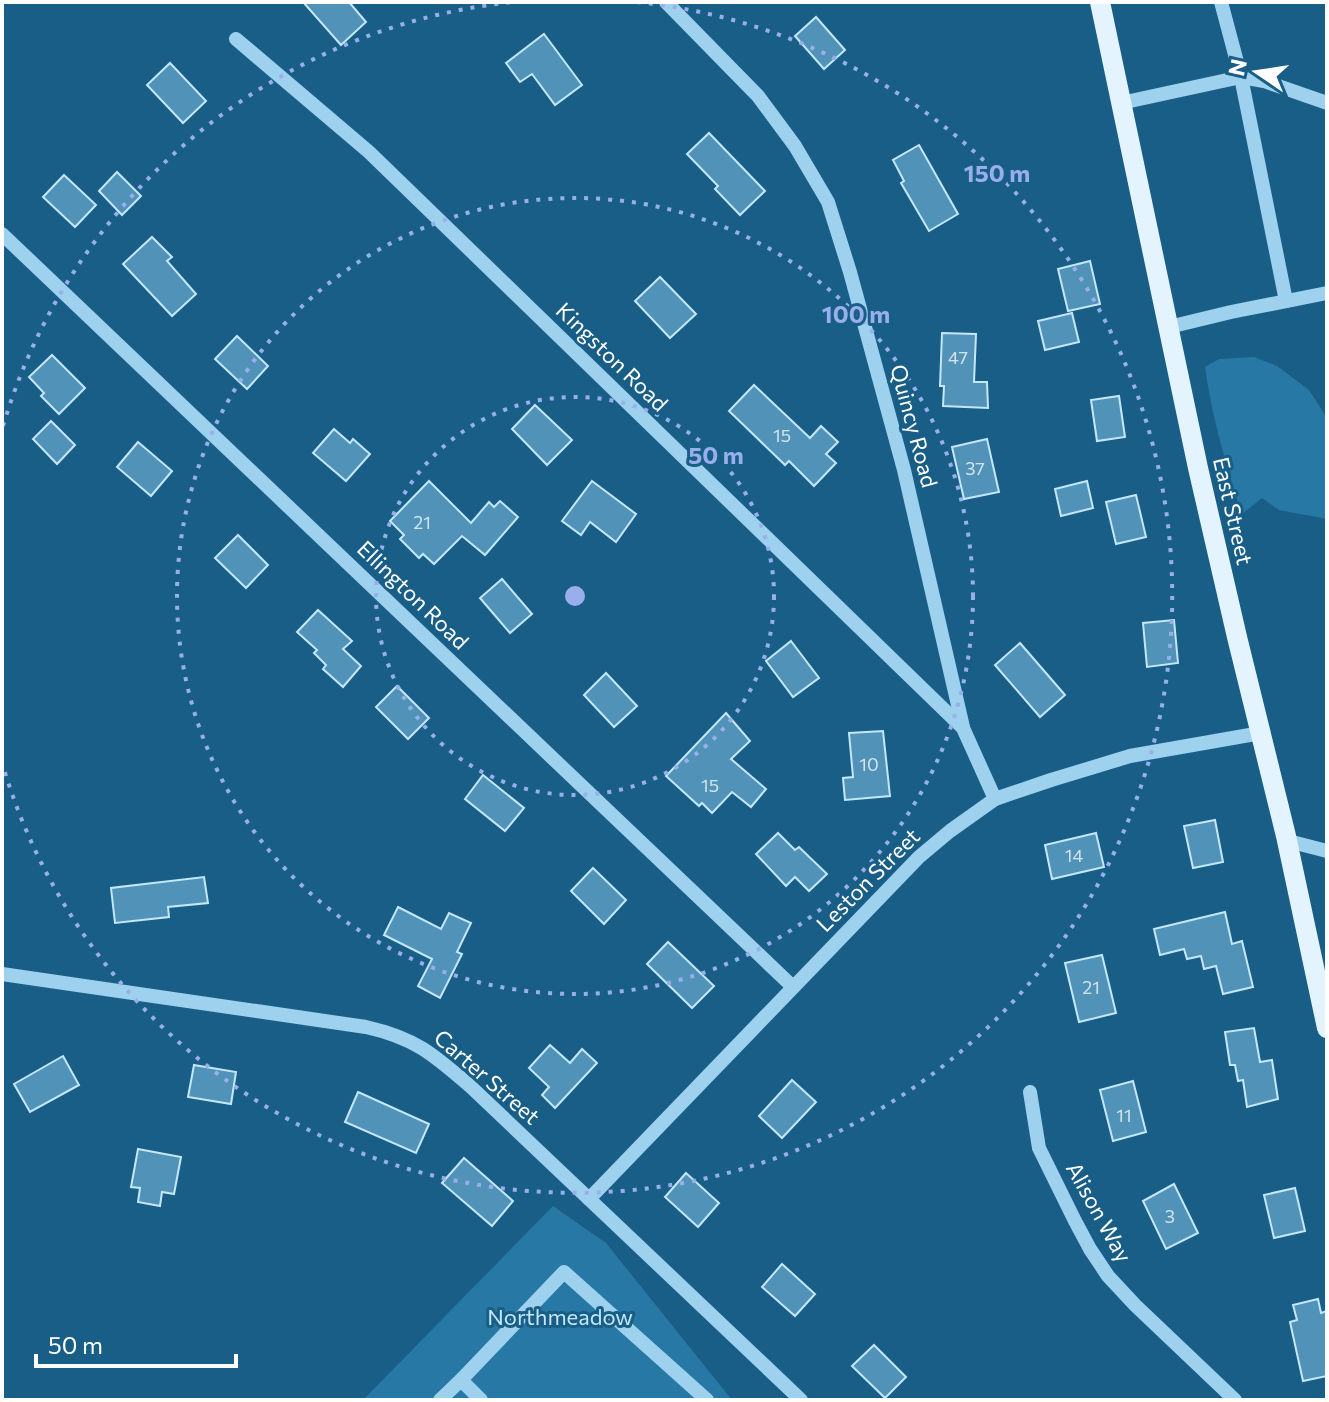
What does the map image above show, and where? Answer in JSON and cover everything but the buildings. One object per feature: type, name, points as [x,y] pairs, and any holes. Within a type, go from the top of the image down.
[{"type":"main road","name":"East Street","points":[[1100,2],[1202,483],[1288,841],[1327,1028]]},
{"type":"street","name":"Quincy Road","points":[[666,2],[758,96],[795,146],[828,202],[904,470],[963,728]]},
{"type":"street","points":[[1221,2],[1241,77],[1286,301]]},
{"type":"street","name":"Kingston Road","points":[[236,39],[369,152],[963,728],[995,799]]},
{"type":"street","points":[[1121,103],[1241,77],[1264,81],[1327,103]]},
{"type":"street","name":"Ellington Road","points":[[2,234],[793,987]]},
{"type":"street","points":[[1169,327],[1327,293]]},
{"type":"street","name":"Leston Street","points":[[589,1199],[919,857],[995,799],[1130,756],[1261,733]]},
{"type":"street","points":[[1288,841],[1327,851]]},
{"type":"street","name":"Carter Street","points":[[2,974],[366,1027],[411,1041],[433,1054],[470,1086],[801,1400]]},
{"type":"street","name":"Alison Way","points":[[1030,1092],[1039,1148],[1090,1249],[1108,1276],[1135,1305],[1235,1400]]},
{"type":"street","points":[[440,1400],[564,1272],[707,1400]]},
{"type":"street","points":[[463,1378],[461,1380],[481,1400]]},
{"type":"green space","points":[[1254,357],[1277,366],[1309,390],[1327,418],[1327,519],[1279,510],[1262,498],[1242,514],[1220,441],[1205,367],[1219,359]]},
{"type":"green space","name":"Northmeadow","points":[[553,1206],[606,1243],[732,1400],[363,1400]]}]
